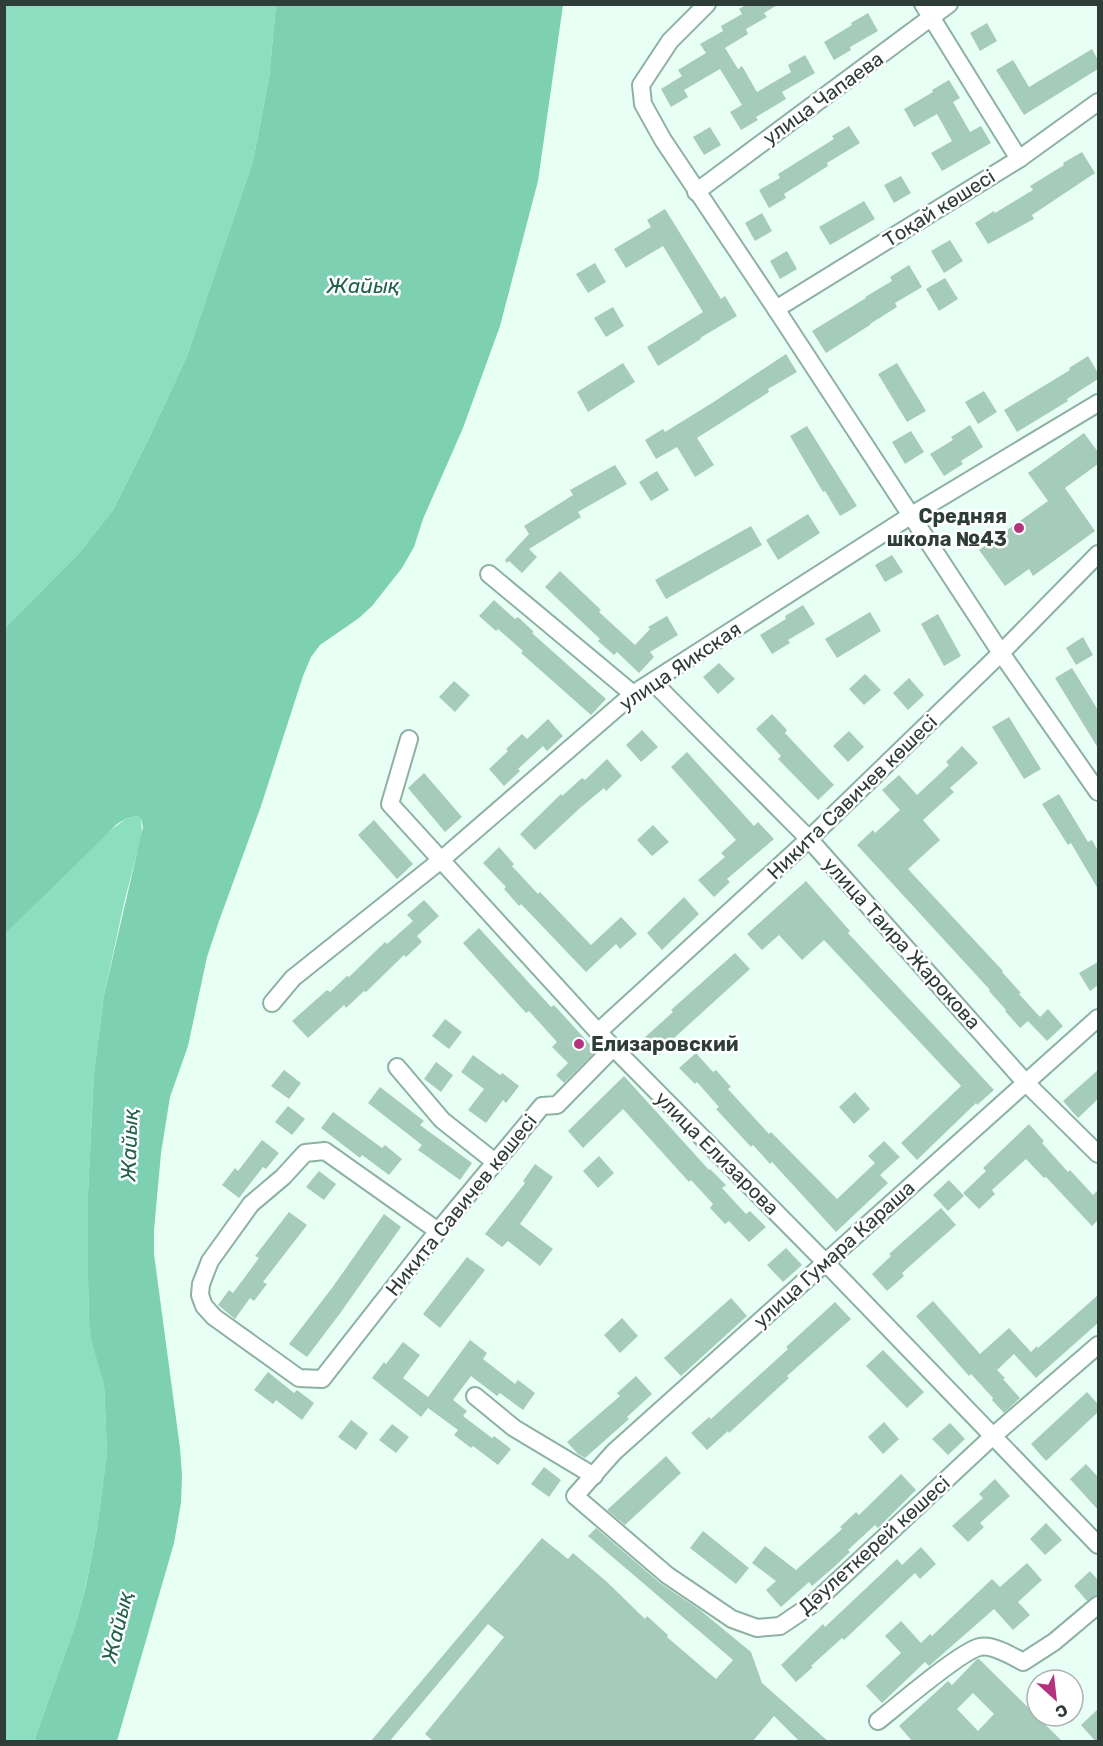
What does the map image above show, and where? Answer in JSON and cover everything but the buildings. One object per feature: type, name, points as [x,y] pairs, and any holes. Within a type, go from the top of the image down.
[{"type":"street","points":[[708,4],[670,41],[641,85],[644,104],[663,140],[696,192],[776,309],[1001,653],[1098,792]]},
{"type":"street","name":"улица Чапаева","points":[[696,192],[927,12],[949,4]]},
{"type":"street","points":[[927,12],[1019,159]]},
{"type":"street","name":"Тоқай көшесі","points":[[776,309],[1019,159],[1098,102]]},
{"type":"street","name":"улица Яикская","points":[[272,1003],[293,978],[441,860],[633,694],[910,516],[1098,403]]},
{"type":"street","name":"Никита Савичев көшесі","points":[[598,1032],[810,839],[1001,653],[1098,554]]},
{"type":"street","points":[[489,574],[633,694]]},
{"type":"street","name":"улица Таира Жарокова","points":[[653,682],[810,839],[1025,1082],[1098,1154]]},
{"type":"street","name":"улица Елизарова","points":[[409,739],[390,804],[613,1048],[825,1262],[1098,1545]]},
{"type":"street","name":"улица Гумара Караша","points":[[575,1496],[614,1452],[1098,1018]]},
{"type":"street","name":"Никита Савичев көшесі","points":[[438,1231],[325,1151],[305,1153],[283,1177],[251,1204],[210,1261],[201,1284],[200,1295],[204,1306],[214,1317],[299,1378],[322,1379],[438,1231],[542,1106],[557,1105],[613,1048]]},
{"type":"street","points":[[397,1067],[442,1120],[495,1162]]},
{"type":"street","name":"Дәулеткерей көшесі","points":[[575,1496],[667,1575],[732,1619],[757,1628],[780,1626],[814,1603],[993,1437],[1098,1345]]},
{"type":"street","points":[[475,1396],[514,1428],[594,1476]]},
{"type":"street","points":[[878,1720],[964,1655],[980,1646],[1003,1651],[1023,1662],[1054,1642],[1098,1605]]},
{"type":"shaded area","points":[[5,5],[276,5],[269,78],[253,161],[187,356],[113,510],[80,552],[5,628]]},
{"type":"shaded area","points":[[137,816],[141,819],[142,834],[104,995],[94,1073],[88,1193],[89,1321],[104,1384],[107,1453],[97,1528],[75,1626],[34,1741],[5,1742],[5,934],[103,836],[127,818]]},
{"type":"water","name":"Жайық","points":[[276,5],[563,5],[538,181],[500,326],[463,428],[423,519],[414,547],[402,568],[372,606],[359,618],[320,645],[311,657],[207,957],[188,1046],[170,1097],[161,1153],[154,1254],[180,1448],[181,1503],[174,1543],[117,1741],[34,1741],[75,1626],[86,1585],[97,1528],[107,1453],[104,1384],[92,1342],[89,1321],[88,1193],[94,1073],[104,995],[143,827],[141,819],[137,816],[127,818],[117,824],[5,934],[5,628],[80,552],[113,510],[187,356],[253,161],[269,78]]},
{"type":"place","name":"Средняя школа №43","points":[[1019,528]]},
{"type":"place","name":"Елизаровский","points":[[579,1044]]}]
